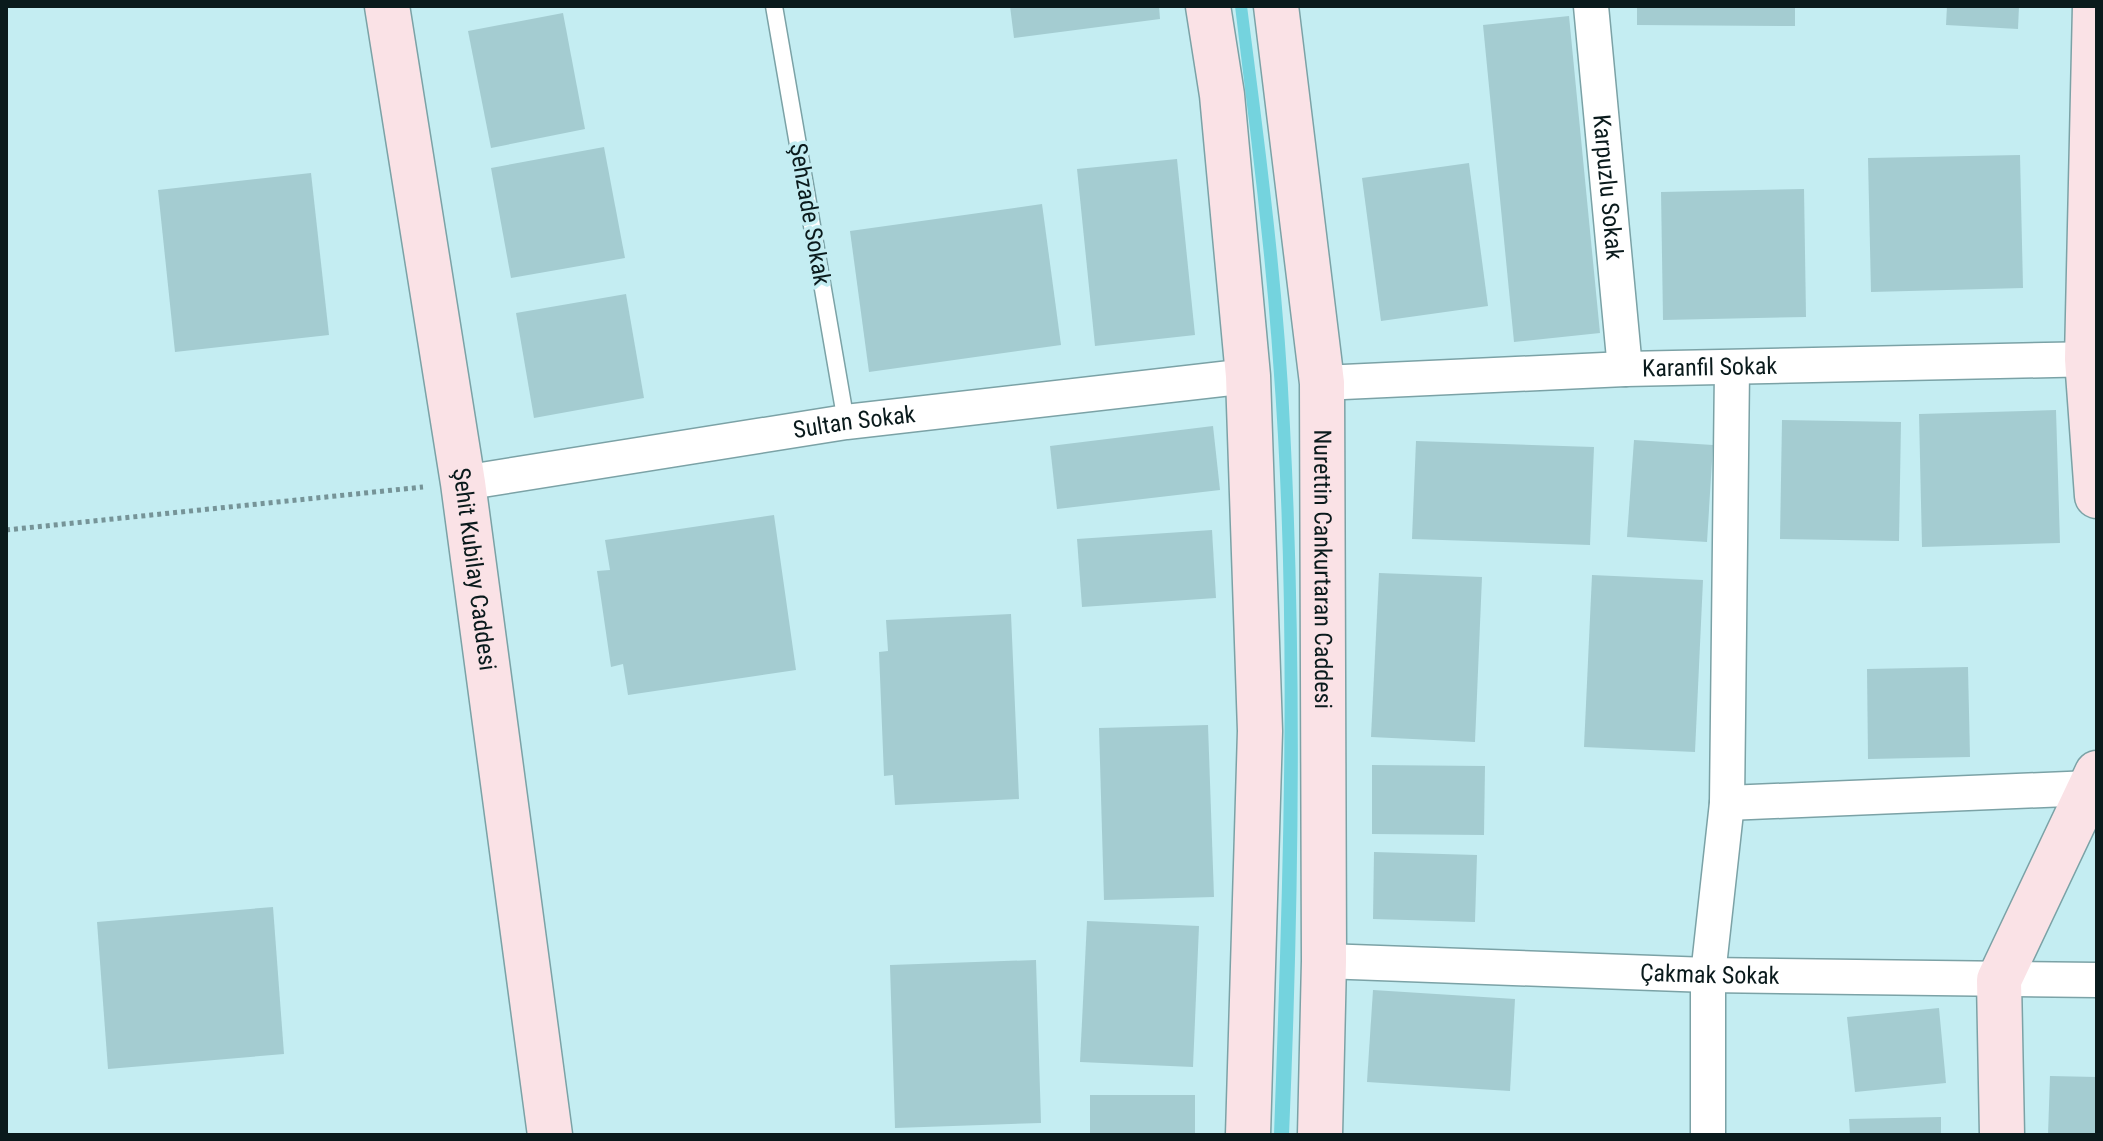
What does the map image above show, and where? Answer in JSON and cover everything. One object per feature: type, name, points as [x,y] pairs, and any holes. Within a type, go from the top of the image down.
[{"type":"street","name":"Şehit Kubilay Caddesi","points":[[387,6],[463,483],[550,1135]]},
{"type":"street","points":[[1208,6],[1222,95],[1248,376],[1260,731],[1259,858],[1248,1135]]},
{"type":"street","name":"Nurettin Cankurtaran Caddesi","points":[[1276,6],[1322,383],[1324,961],[1320,1135]]},
{"type":"street","name":"Karpuzlu Sokak","points":[[1591,6],[1625,369]]},
{"type":"street","points":[[2095,6],[2092,359],[2097,496]]},
{"type":"street","name":"Karanfil Sokak","points":[[1322,383],[1625,369],[2092,359]]},
{"type":"street","points":[[1708,1135],[1708,975],[1727,803],[1732,369]]},
{"type":"street","name":"Sultan Sokak","points":[[463,483],[846,422],[1248,376]]},
{"type":"street","points":[[1727,803],[2094,780],[1999,980],[2002,1135]]},
{"type":"street","name":"Çakmak Sokak","points":[[1324,961],[1708,975],[2097,980]]},
{"type":"lane","name":"Şehzade Sokak","points":[[774,6],[846,422]]},
{"type":"path","points":[[6,530],[463,483]]},
{"type":"shaded area","points":[[1235,6],[1247,6],[1279,269],[1290,427],[1298,781],[1289,1135],[1274,1135],[1284,748],[1279,458],[1266,272]]},
{"type":"building","points":[[1010,6],[1159,6],[1160,19],[1014,38]]},
{"type":"building","points":[[1637,6],[1795,6],[1795,26],[1637,25]]},
{"type":"building","points":[[1947,6],[2019,6],[2018,29],[1946,25]]},
{"type":"building","points":[[563,13],[585,129],[491,148],[468,31]]},
{"type":"building","points":[[1569,16],[1600,333],[1514,342],[1483,25]]},
{"type":"building","points":[[604,147],[625,258],[511,278],[491,168]]},
{"type":"building","points":[[2020,155],[2023,288],[1871,292],[1868,158]]},
{"type":"building","points":[[1177,159],[1195,335],[1095,346],[1077,169]]},
{"type":"building","points":[[1469,163],[1488,306],[1381,321],[1362,178]]},
{"type":"building","points":[[311,173],[329,335],[175,352],[158,190]]},
{"type":"building","points":[[1804,189],[1806,317],[1663,320],[1661,192]]},
{"type":"building","points":[[1042,204],[1061,345],[869,372],[850,231]]},
{"type":"building","points":[[626,294],[644,398],[534,418],[516,313]]},
{"type":"building","points":[[2056,410],[2060,543],[1922,547],[1919,414]]},
{"type":"building","points":[[1782,420],[1901,422],[1899,541],[1780,539]]},
{"type":"building","points":[[1213,426],[1220,490],[1057,509],[1050,446]]},
{"type":"building","points":[[1634,440],[1713,445],[1707,542],[1627,537]]},
{"type":"building","points":[[1416,441],[1594,447],[1590,545],[1412,539]]},
{"type":"building","points":[[774,515],[796,670],[628,695],[623,664],[611,667],[597,571],[610,570],[605,540]]},
{"type":"building","points":[[1212,530],[1216,598],[1082,607],[1077,539]]},
{"type":"building","points":[[1379,573],[1482,577],[1475,742],[1371,737]]},
{"type":"building","points":[[1592,575],[1703,580],[1695,752],[1584,747]]},
{"type":"building","points":[[1011,614],[1019,799],[895,805],[893,775],[884,776],[879,652],[888,651],[886,620]]},
{"type":"building","points":[[1968,667],[1970,757],[1868,759],[1867,669]]},
{"type":"building","points":[[1208,725],[1214,897],[1104,900],[1099,728]]},
{"type":"building","points":[[1372,765],[1485,766],[1484,835],[1372,834]]},
{"type":"building","points":[[1374,852],[1477,855],[1475,922],[1373,919]]},
{"type":"building","points":[[273,907],[284,1054],[108,1069],[97,922]]},
{"type":"building","points":[[1087,921],[1199,926],[1193,1067],[1080,1062]]},
{"type":"building","points":[[1036,960],[1041,1123],[895,1128],[890,965]]},
{"type":"building","points":[[1373,990],[1515,999],[1510,1091],[1367,1082]]},
{"type":"building","points":[[1939,1008],[1946,1083],[1855,1092],[1847,1017]]},
{"type":"building","points":[[2050,1076],[2097,1077],[2097,1135],[2048,1135]]},
{"type":"building","points":[[1090,1095],[1195,1095],[1195,1135],[1090,1135]]},
{"type":"building","points":[[1941,1117],[1941,1135],[1850,1135],[1849,1119]]}]
